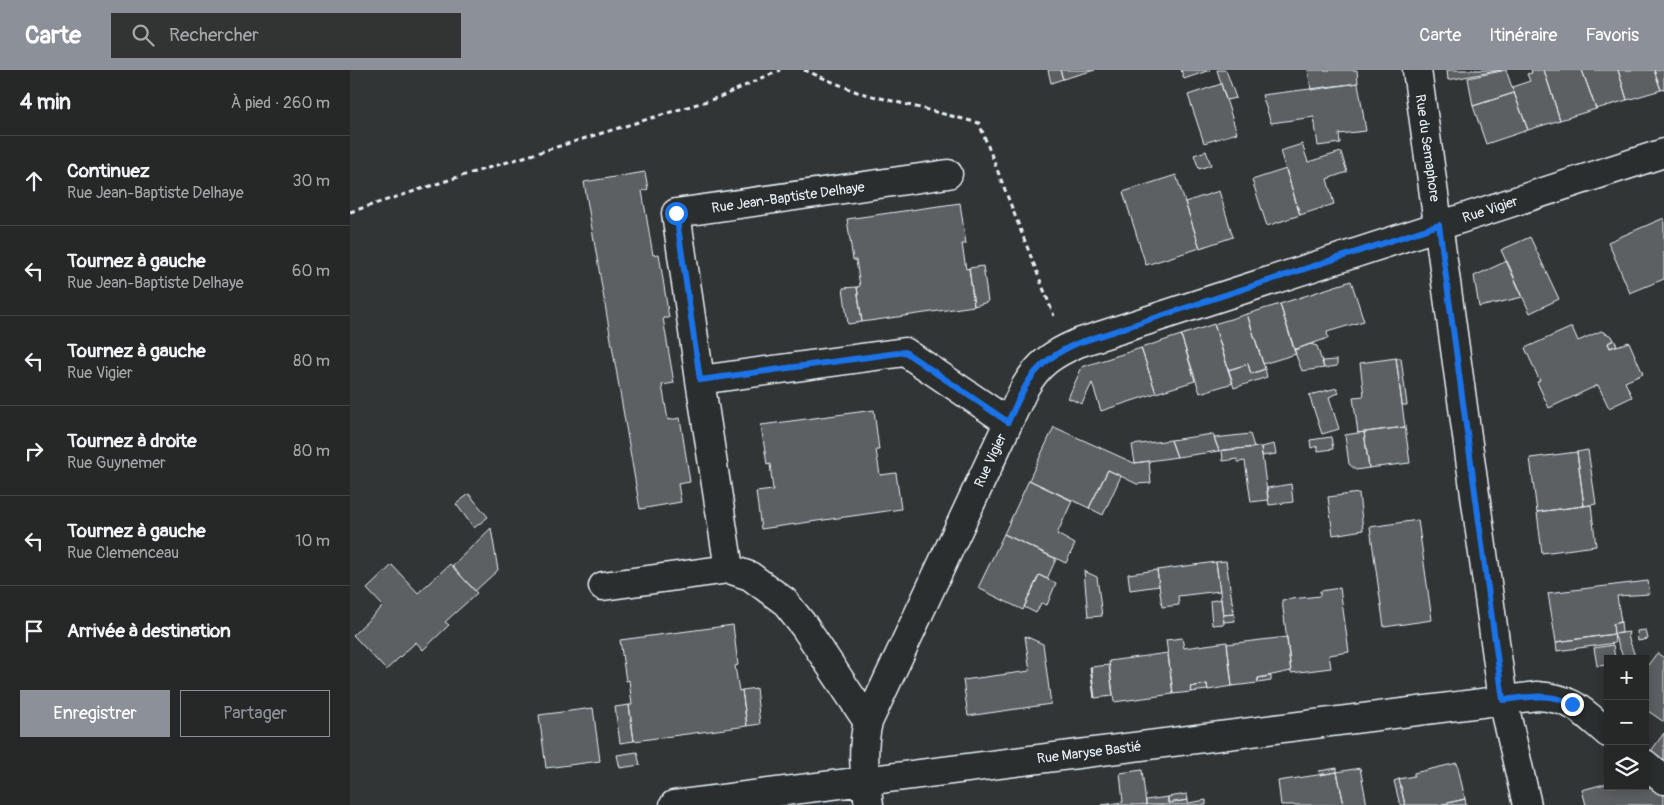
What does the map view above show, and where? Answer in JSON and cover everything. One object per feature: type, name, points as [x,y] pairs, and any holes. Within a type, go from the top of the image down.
[{"type":"street","name":"Rue du Semaphore","points":[[1417,70],[1503,700],[1527,805]]},
{"type":"street","name":"Rue Vigier","points":[[867,792],[864,738],[868,722],[1025,386],[1033,373],[1046,360],[1078,343],[1664,153]]},
{"type":"street","name":"Rue Jean-Baptiste Delhaye","points":[[729,569],[676,213],[948,174]]},
{"type":"street","points":[[700,380],[905,352],[1008,422]]},
{"type":"street","points":[[603,586],[729,569],[750,576],[784,601],[804,626],[868,722]]},
{"type":"street","name":"Rue Maryse Bastié","points":[[674,805],[867,792],[1537,696],[1564,699],[1604,730]]},
{"type":"street","points":[[1649,767],[1664,780]]},
{"type":"path","points":[[350,212],[720,97],[780,70]]},
{"type":"building","points":[[1048,70],[1060,70],[1063,79],[1051,83]]},
{"type":"building","points":[[1060,70],[1095,70],[1063,79]]},
{"type":"building","points":[[1181,70],[1210,70],[1184,79]]},
{"type":"building","points":[[1217,70],[1226,70],[1236,98],[1226,100]]},
{"type":"building","points":[[1308,70],[1357,70],[1358,83],[1311,90]]},
{"type":"building","points":[[1447,70],[1502,70],[1448,80]]},
{"type":"building","points":[[1506,70],[1514,93],[1473,106],[1468,78]]},
{"type":"building","points":[[1531,70],[1544,70],[1560,120],[1528,130],[1512,87],[1530,81],[1527,74],[1532,73]]},
{"type":"building","points":[[1544,70],[1582,70],[1596,109],[1560,120]]},
{"type":"building","points":[[1582,70],[1618,70],[1627,100],[1596,109]]},
{"type":"building","points":[[1618,70],[1654,70],[1661,90],[1627,100]]},
{"type":"building","points":[[1654,70],[1664,70],[1664,89],[1661,90]]},
{"type":"building","points":[[1358,83],[1366,131],[1339,134],[1340,143],[1318,146],[1314,117],[1271,123],[1262,95]]},
{"type":"building","points":[[1221,84],[1237,133],[1204,143],[1188,95]]},
{"type":"building","points":[[1514,93],[1528,130],[1486,144],[1473,106]]},
{"type":"building","points":[[1302,144],[1308,162],[1341,152],[1347,172],[1327,179],[1334,204],[1300,215],[1280,151]]},
{"type":"building","points":[[1206,151],[1211,165],[1199,169],[1194,155]]},
{"type":"building","points":[[1286,169],[1300,215],[1267,226],[1252,180]]},
{"type":"building","points":[[645,172],[648,189],[642,191],[653,255],[659,254],[669,318],[663,318],[674,383],[662,385],[668,420],[680,418],[690,482],[678,484],[681,502],[640,509],[584,182]]},
{"type":"building","points":[[1176,175],[1200,248],[1146,265],[1123,192]]},
{"type":"building","points":[[1219,191],[1233,237],[1200,248],[1185,202]]},
{"type":"building","points":[[960,203],[966,244],[962,244],[966,269],[969,268],[974,306],[862,322],[857,287],[860,286],[856,260],[853,260],[847,219]]},
{"type":"building","points":[[1664,218],[1664,279],[1630,293],[1608,242]]},
{"type":"building","points":[[1530,237],[1559,299],[1530,313],[1501,250]]},
{"type":"building","points":[[1507,261],[1523,297],[1479,307],[1474,276]]},
{"type":"building","points":[[983,266],[988,302],[974,306],[969,268]]},
{"type":"building","points":[[1351,281],[1364,321],[1327,332],[1328,338],[1294,350],[1280,304]]},
{"type":"building","points":[[857,287],[862,322],[848,324],[843,288]]},
{"type":"building","points":[[1280,304],[1296,354],[1263,364],[1247,314]]},
{"type":"building","points":[[1247,314],[1265,369],[1251,374],[1248,364],[1228,370],[1214,324]]},
{"type":"building","points":[[1214,324],[1233,383],[1200,393],[1181,335]]},
{"type":"building","points":[[1572,327],[1578,341],[1601,331],[1612,336],[1614,340],[1608,343],[1610,348],[1629,342],[1643,374],[1625,382],[1632,397],[1609,408],[1598,385],[1549,408],[1537,382],[1540,380],[1525,348]]},
{"type":"building","points":[[1181,335],[1195,381],[1156,393],[1141,348]]},
{"type":"building","points":[[1614,340],[1617,345],[1610,348],[1608,343]]},
{"type":"building","points":[[1310,344],[1317,346],[1324,368],[1302,371],[1294,350]]},
{"type":"building","points":[[1141,348],[1156,393],[1101,411],[1092,383],[1082,404],[1068,398],[1082,367]]},
{"type":"building","points":[[1396,358],[1401,358],[1407,405],[1402,405]]},
{"type":"building","points":[[1396,358],[1405,427],[1358,433],[1353,397],[1364,396],[1360,363]]},
{"type":"building","points":[[1337,360],[1337,366],[1324,368],[1322,361]]},
{"type":"building","points":[[1248,364],[1251,374],[1265,369],[1267,377],[1234,388],[1228,370]]},
{"type":"building","points":[[1337,388],[1339,393],[1329,397],[1339,429],[1322,434],[1309,395]]},
{"type":"building","points":[[874,410],[879,450],[876,450],[880,475],[896,473],[901,509],[761,529],[756,492],[773,490],[770,464],[767,465],[761,425]]},
{"type":"building","points":[[1054,427],[1134,463],[1149,461],[1151,483],[1137,484],[1108,470],[1089,508],[1029,480]]},
{"type":"building","points":[[1405,427],[1410,463],[1369,468],[1364,432]]},
{"type":"building","points":[[1364,432],[1369,468],[1356,470],[1349,464],[1345,435]]},
{"type":"building","points":[[1213,434],[1219,451],[1177,457],[1171,440]]},
{"type":"building","points":[[1250,434],[1254,447],[1219,451],[1214,438]]},
{"type":"building","points":[[1331,437],[1333,449],[1318,451],[1318,446],[1311,448],[1310,440]]},
{"type":"building","points":[[1171,440],[1177,457],[1135,463],[1132,445]]},
{"type":"building","points":[[1274,444],[1276,454],[1262,456],[1261,447]]},
{"type":"building","points":[[1261,447],[1268,500],[1251,502],[1245,461],[1238,462],[1237,459],[1223,461],[1222,450]]},
{"type":"building","points":[[1588,450],[1596,504],[1584,506],[1577,452]]},
{"type":"building","points":[[1577,452],[1584,506],[1537,512],[1530,458]]},
{"type":"building","points":[[1108,470],[1121,476],[1103,515],[1089,508]]},
{"type":"building","points":[[1029,480],[1072,501],[1057,534],[1075,544],[1066,563],[1004,534]]},
{"type":"building","points":[[1291,484],[1293,502],[1269,505],[1267,488]]},
{"type":"building","points":[[1359,493],[1363,530],[1333,535],[1328,497]]},
{"type":"building","points":[[469,494],[488,517],[474,528],[456,504]]},
{"type":"building","points":[[1591,505],[1596,546],[1542,553],[1537,512]]},
{"type":"building","points":[[1418,520],[1432,620],[1384,627],[1370,527]]},
{"type":"building","points":[[491,528],[498,570],[475,591],[452,566]]},
{"type":"building","points":[[1004,534],[1056,559],[1047,579],[1039,575],[1023,610],[978,588]]},
{"type":"building","points":[[1226,561],[1234,614],[1223,615],[1216,562]]},
{"type":"building","points":[[1216,562],[1220,591],[1178,596],[1179,605],[1162,607],[1157,570]]},
{"type":"building","points":[[450,564],[477,593],[445,622],[449,625],[423,650],[416,642],[386,670],[353,635],[383,606],[367,589],[392,565],[418,593]]},
{"type":"building","points":[[1157,570],[1159,586],[1130,590],[1128,574]]},
{"type":"building","points":[[1084,571],[1097,577],[1102,616],[1088,617]]},
{"type":"building","points":[[1039,575],[1056,583],[1047,605],[1041,603],[1036,613],[1024,607]]},
{"type":"building","points":[[1648,581],[1650,594],[1617,596],[1621,622],[1613,624],[1614,634],[1556,642],[1548,593]]},
{"type":"building","points":[[1340,588],[1349,652],[1329,655],[1331,668],[1291,673],[1282,600],[1320,596],[1320,591]]},
{"type":"building","points":[[1221,599],[1224,624],[1212,625],[1210,601]]},
{"type":"building","points":[[1234,614],[1235,621],[1224,622],[1223,615]]},
{"type":"building","points":[[1621,622],[1622,633],[1614,634],[1613,624]]},
{"type":"building","points":[[733,625],[738,665],[735,666],[739,691],[742,690],[747,726],[634,741],[629,705],[632,705],[629,680],[626,681],[620,640]]},
{"type":"building","points":[[1646,630],[1648,639],[1638,641],[1637,631]]},
{"type":"building","points":[[1629,632],[1628,636],[1635,655],[1622,655],[1614,634]]},
{"type":"building","points":[[1614,634],[1615,643],[1557,651],[1556,642]]},
{"type":"building","points":[[1025,636],[1043,644],[1051,704],[968,716],[963,680],[1030,671]]},
{"type":"building","points":[[1287,637],[1291,671],[1258,678],[1258,683],[1232,686],[1227,644]]},
{"type":"building","points":[[1182,638],[1184,648],[1227,642],[1232,686],[1208,690],[1207,684],[1190,687],[1191,692],[1173,694],[1166,640]]},
{"type":"building","points":[[1613,645],[1614,655],[1604,655],[1604,665],[1597,666],[1594,648]]},
{"type":"building","points":[[1168,653],[1173,694],[1114,702],[1109,661]]},
{"type":"building","points":[[1657,653],[1664,658],[1664,722],[1649,712],[1649,664]]},
{"type":"building","points":[[1109,665],[1113,696],[1095,698],[1091,667]]},
{"type":"building","points":[[1271,676],[1271,681],[1258,683],[1258,678]]},
{"type":"building","points":[[1207,684],[1208,690],[1191,692],[1190,687]]},
{"type":"building","points":[[756,688],[760,724],[747,726],[742,690]]},
{"type":"building","points":[[629,705],[634,741],[620,743],[615,707]]},
{"type":"building","points":[[593,708],[600,761],[546,768],[539,715]]},
{"type":"building","points":[[1664,733],[1664,760],[1651,751]]},
{"type":"building","points":[[637,752],[640,765],[620,768],[617,755]]},
{"type":"building","points":[[1457,763],[1465,799],[1439,805],[1405,805],[1399,779],[1414,776],[1414,773]]},
{"type":"building","points":[[1337,768],[1337,772],[1320,775],[1319,771]]},
{"type":"building","points":[[1360,768],[1367,805],[1344,805],[1337,772]]},
{"type":"building","points":[[1142,770],[1146,805],[1102,805],[1123,802],[1120,773]]},
{"type":"building","points":[[1337,772],[1344,805],[1281,805],[1278,781]]},
{"type":"building","points":[[1399,779],[1405,805],[1400,805],[1394,781]]},
{"type":"building","points":[[1604,784],[1604,790],[1649,790],[1649,785],[1653,784],[1664,793],[1664,805],[1586,805],[1582,790]]},
{"type":"building","points":[[1187,794],[1188,800],[1168,803],[1168,797]]},
{"type":"building","points":[[1168,797],[1168,803],[1188,800],[1188,803],[1206,800],[1206,805],[1146,805],[1146,800]]},
{"type":"building","points":[[1465,799],[1466,805],[1439,805]]},
{"type":"route","points":[[676,213],[700,380],[905,352],[1008,422],[1033,373],[1046,360],[1078,343],[1439,225],[1503,700],[1537,696],[1564,699],[1572,704]]}]
